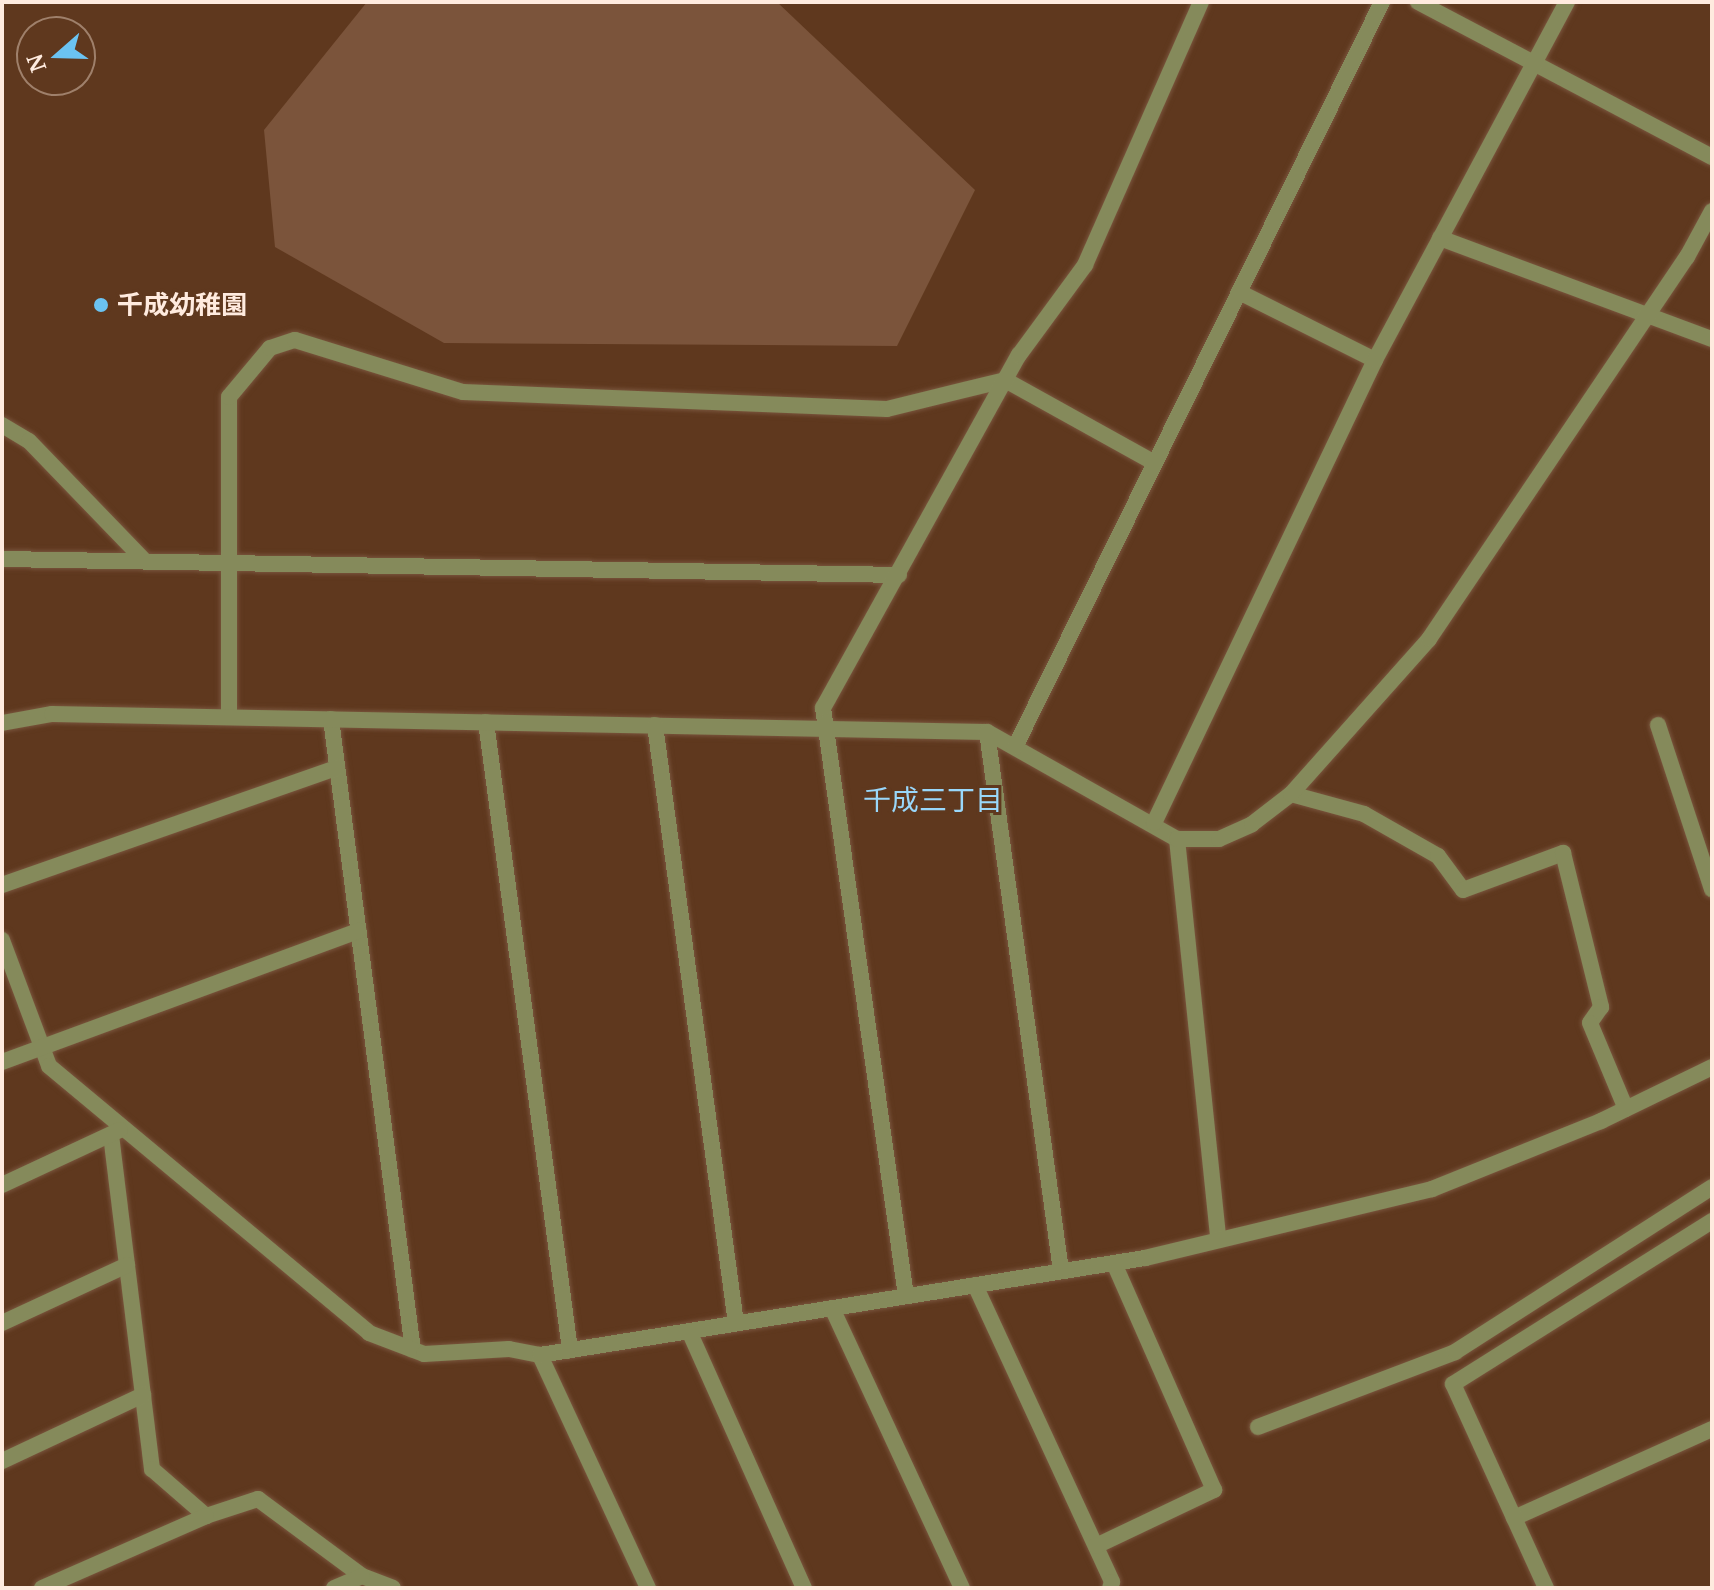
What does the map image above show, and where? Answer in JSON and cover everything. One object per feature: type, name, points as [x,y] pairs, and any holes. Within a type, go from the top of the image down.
[{"type":"street","points":[[906,1296],[823,708],[1005,380],[1085,265],[1201,2]]},
{"type":"street","points":[[1015,747],[1382,2]]},
{"type":"street","points":[[1418,2],[1712,157]]},
{"type":"street","points":[[1154,823],[1375,360],[1567,2]]},
{"type":"street","points":[[2,723],[52,714],[987,732],[1154,823],[1177,839],[1219,839],[1252,824],[1291,794],[1429,639],[1648,315],[1712,211]]},
{"type":"street","points":[[1440,238],[1712,339]]},
{"type":"street","points":[[1239,292],[1375,360]]},
{"type":"street","points":[[229,717],[229,397],[270,348],[295,340],[463,392],[887,409],[1005,380],[1155,463]]},
{"type":"street","points":[[2,425],[29,441],[144,560]]},
{"type":"street","points":[[2,559],[899,575]]},
{"type":"street","points":[[331,719],[413,1350]]},
{"type":"street","points":[[486,722],[570,1350]]},
{"type":"street","points":[[655,725],[736,1323]]},
{"type":"street","points":[[1658,725],[1712,889]]},
{"type":"street","points":[[987,732],[1061,1271]]},
{"type":"street","points":[[2,885],[337,768]]},
{"type":"street","points":[[1291,794],[1364,814],[1438,856],[1463,890],[1563,853],[1601,1007],[1590,1023],[1626,1109]]},
{"type":"street","points":[[1177,839],[1218,1239]]},
{"type":"street","points":[[2,1062],[359,931]]},
{"type":"street","points":[[2,940],[49,1066],[118,1132],[369,1333],[424,1354],[509,1349],[540,1355],[1114,1263],[1432,1189],[1626,1109],[1712,1067]]},
{"type":"street","points":[[2,1185],[118,1132]]},
{"type":"street","points":[[118,1132],[127,1265],[152,1469],[206,1516]]},
{"type":"street","points":[[1258,1427],[1455,1352],[1712,1187]]},
{"type":"street","points":[[1546,1588],[1453,1384],[1712,1221]]},
{"type":"street","points":[[1096,1546],[1214,1490],[1114,1263]]},
{"type":"street","points":[[2,1323],[127,1265]]},
{"type":"street","points":[[975,1285],[1096,1546],[1110,1588]]},
{"type":"street","points":[[832,1308],[962,1588]]},
{"type":"street","points":[[689,1331],[804,1588]]},
{"type":"street","points":[[540,1355],[648,1588]]},
{"type":"street","points":[[2,1461],[143,1395]]},
{"type":"street","points":[[1514,1518],[1712,1429]]},
{"type":"street","points":[[42,1588],[206,1516],[258,1499],[362,1576],[393,1588]]},
{"type":"street","points":[[334,1588],[362,1576]]},
{"type":"shaded area","points":[[367,2],[777,2],[975,190],[897,346],[444,343],[275,247],[264,130]]},
{"type":"place","name":"千成幼稚園","points":[[101,305]]},
{"type":"district","name":"千成三丁目","points":[[933,799]]}]
